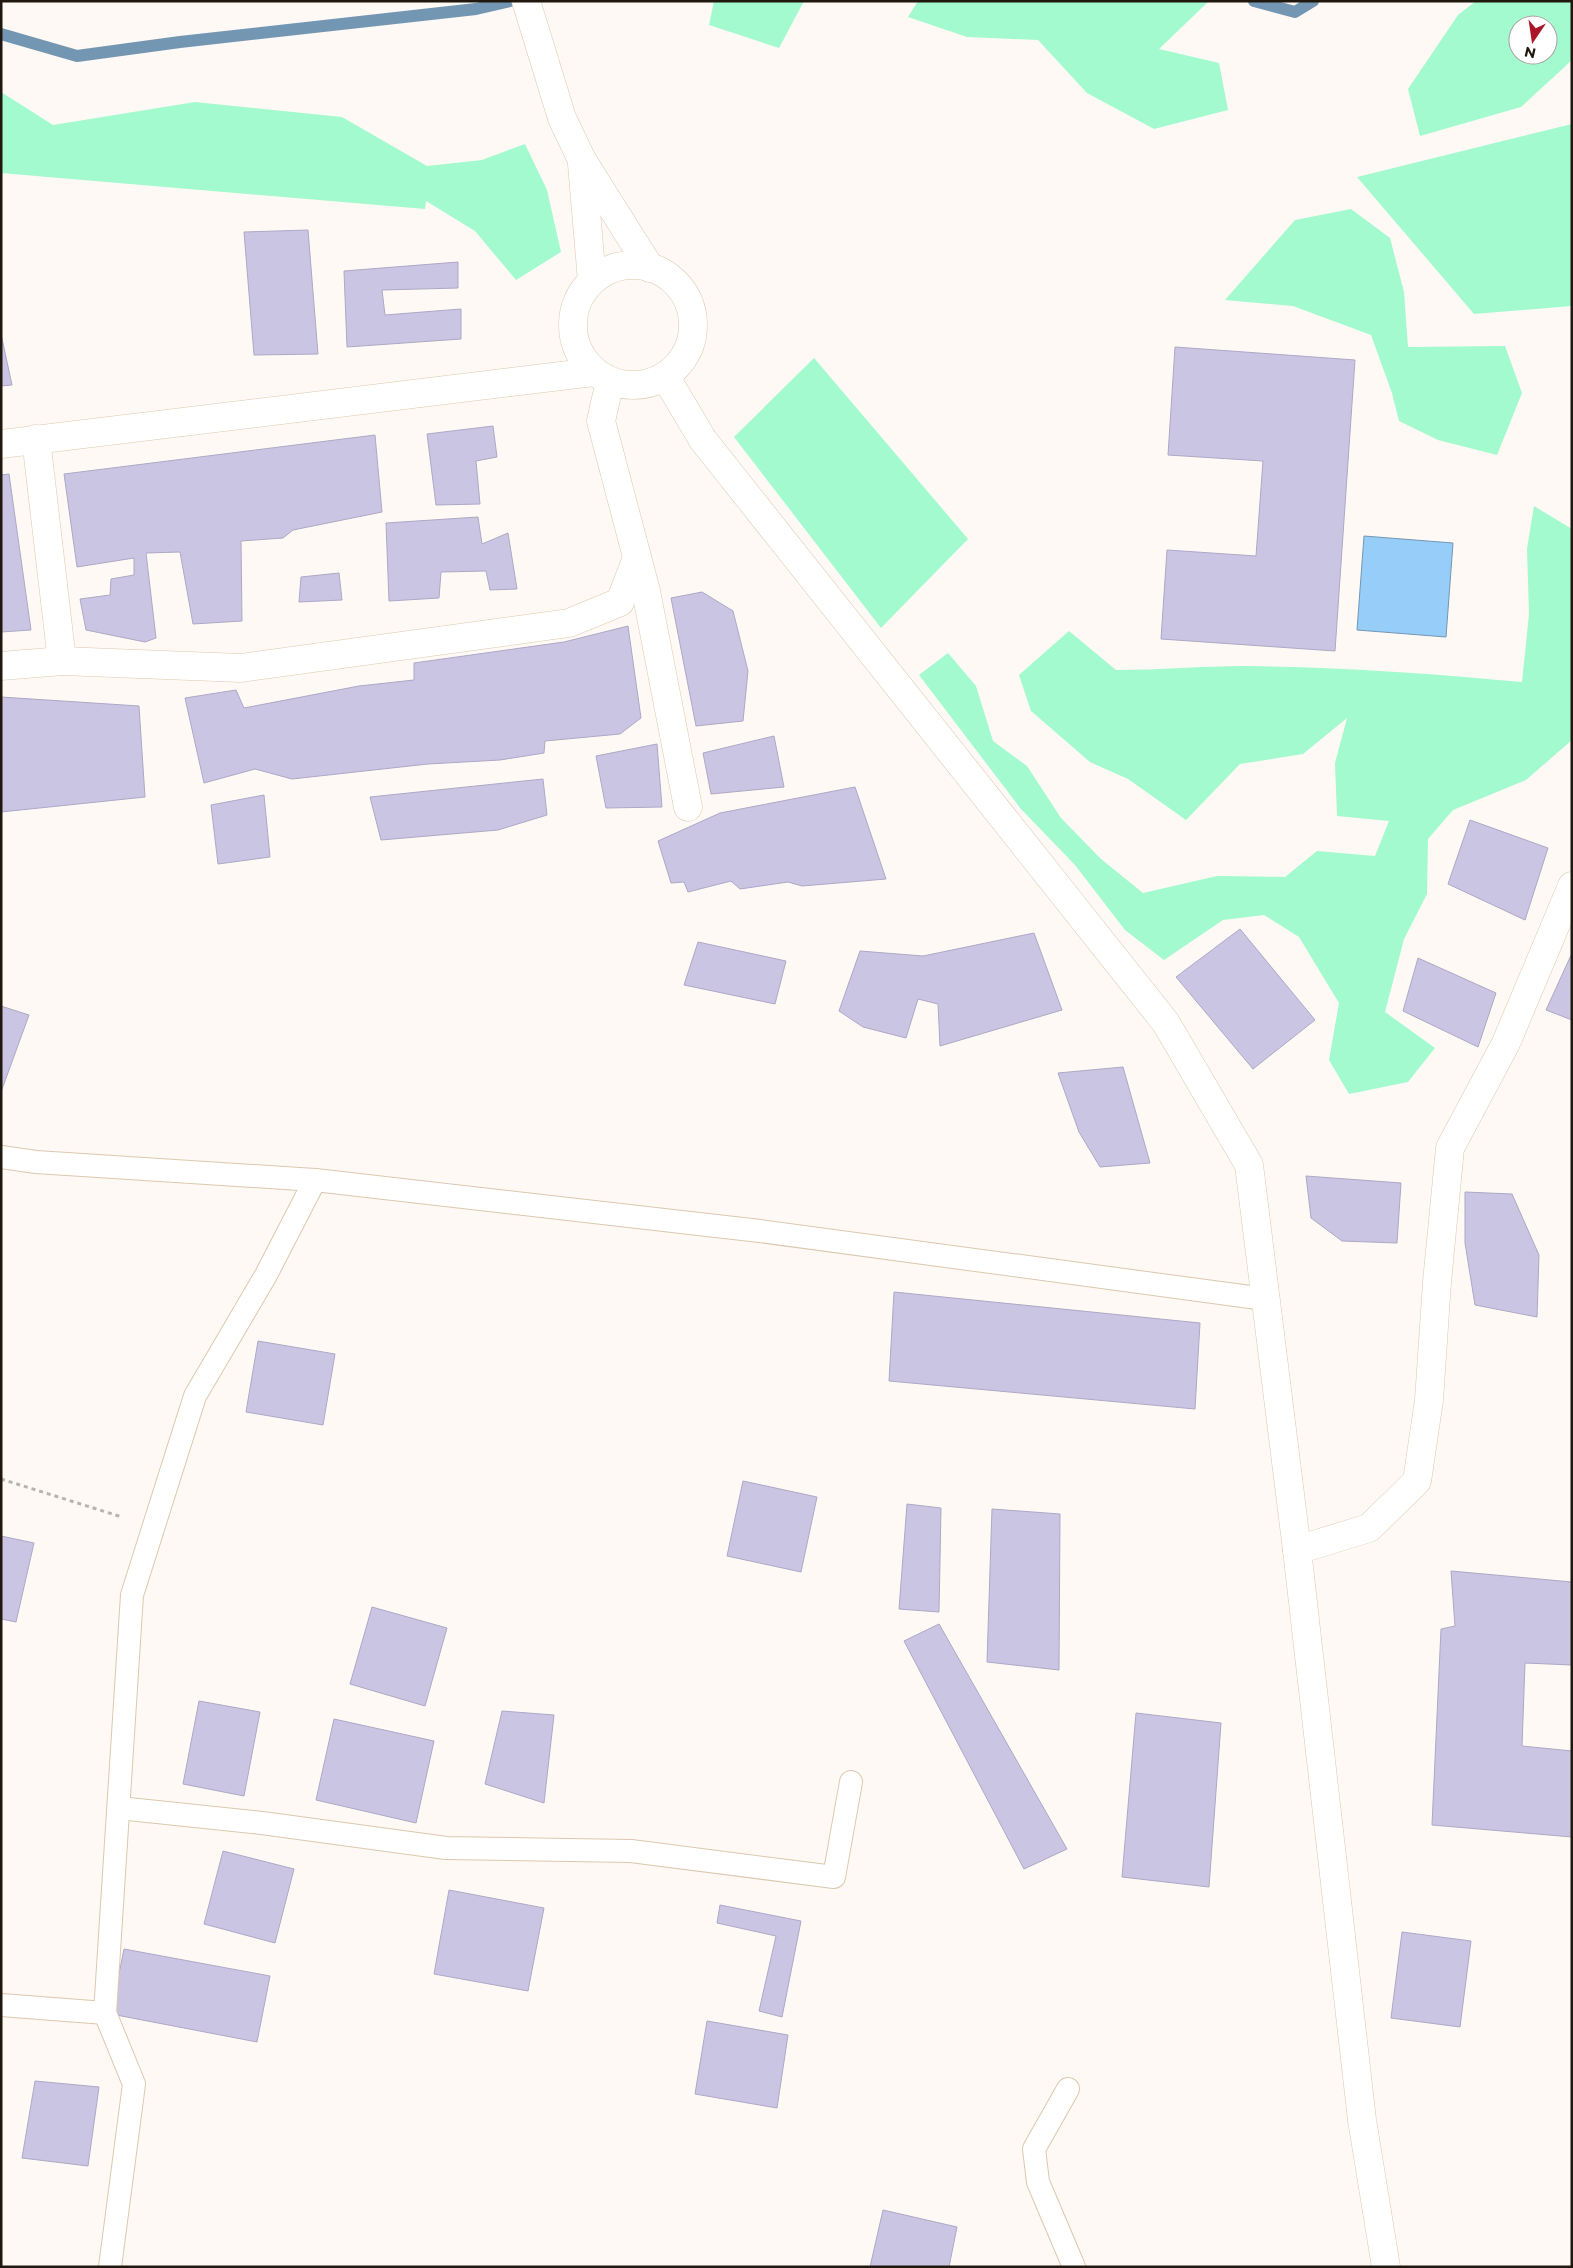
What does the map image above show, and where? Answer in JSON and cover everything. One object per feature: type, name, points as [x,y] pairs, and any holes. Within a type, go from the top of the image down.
[{"type":"main road","points":[[526,1],[562,118],[582,160],[650,268]]},
{"type":"main road","points":[[582,160],[592,281]]},
{"type":"main road","points":[[629,265],[650,268],[669,277],[681,290],[689,305],[693,322],[692,339],[686,354],[665,376],[648,384],[629,385],[602,376],[582,358],[576,345],[573,317],[579,298],[592,281],[609,270],[629,265]]},
{"type":"main road","points":[[1,444],[602,376]]},
{"type":"main road","points":[[602,376],[601,420],[646,591],[688,807]]},
{"type":"main road","points":[[665,376],[703,440],[1166,1023],[1249,1165],[1297,1550],[1362,2120],[1386,2267]]},
{"type":"main road","points":[[36,439],[62,661]]},
{"type":"main road","points":[[1,666],[62,661],[241,668],[569,623],[620,602],[637,558]]},
{"type":"main road","points":[[1297,1550],[1369,1528],[1417,1482],[1430,1400],[1437,1282],[1450,1148],[1506,1043],[1572,886]]},
{"type":"lane","points":[[1,1157],[36,1162],[315,1180],[769,1233],[1265,1299]]},
{"type":"lane","points":[[110,2267],[134,2084],[105,2013],[132,1595],[195,1396],[266,1275],[315,1180]]},
{"type":"lane","points":[[119,1808],[262,1823],[446,1848],[632,1851],[834,1877],[851,1782]]},
{"type":"lane","points":[[1,2005],[105,2013]]},
{"type":"lane","points":[[1068,2089],[1034,2148],[1038,2182],[1074,2267]]},
{"type":"path","points":[[1,1479],[154,1527]]},
{"type":"green space","points":[[714,1],[804,1],[779,48],[709,25]]},
{"type":"green space","points":[[918,1],[1209,1],[1159,49],[1219,63],[1228,110],[1154,129],[1087,93],[1038,40],[967,37],[908,17]]},
{"type":"green space","points":[[1476,1],[1572,1],[1572,60],[1521,107],[1420,136],[1408,89],[1458,15]]},
{"type":"green space","points":[[1,92],[53,125],[195,102],[342,117],[427,166],[482,160],[525,144],[547,190],[561,252],[516,280],[475,231],[426,201],[425,209],[1,173]]},
{"type":"green space","points":[[1572,124],[1572,306],[1474,314],[1357,177]]},
{"type":"green space","points":[[1351,209],[1390,238],[1404,292],[1408,347],[1505,346],[1522,393],[1497,455],[1438,440],[1399,421],[1392,393],[1371,335],[1293,306],[1225,300],[1295,220]]},
{"type":"green space","points":[[814,358],[968,539],[881,628],[734,437]]},
{"type":"green space","points":[[1534,506],[1572,529],[1572,740],[1526,780],[1453,810],[1428,839],[1427,894],[1404,939],[1385,1012],[1435,1048],[1408,1082],[1349,1094],[1329,1060],[1339,1003],[1299,937],[1264,915],[1223,920],[1164,960],[1125,930],[1075,865],[1021,809],[919,675],[948,653],[976,686],[993,741],[1027,766],[1061,818],[1101,859],[1143,893],[1217,876],[1285,877],[1317,851],[1375,856],[1389,821],[1337,816],[1335,763],[1347,718],[1303,754],[1240,764],[1186,820],[1128,779],[1090,762],[1031,711],[1019,675],[1069,631],[1116,670],[1229,666],[1314,668],[1384,671],[1522,682],[1529,614],[1527,549]]},
{"type":"water","points":[[1364,536],[1453,543],[1446,637],[1357,630]]},
{"type":"building","points":[[308,230],[318,354],[254,355],[244,232]]},
{"type":"building","points":[[458,262],[458,288],[382,290],[385,315],[461,309],[461,339],[347,347],[344,271]]},
{"type":"building","points":[[1,334],[12,385],[1,386]]},
{"type":"building","points":[[1175,347],[1355,360],[1335,651],[1161,639],[1167,550],[1256,556],[1263,461],[1168,455]]},
{"type":"building","points":[[493,426],[497,457],[476,461],[480,504],[436,505],[427,434]]},
{"type":"building","points":[[375,435],[382,512],[293,530],[283,538],[241,541],[242,621],[193,624],[180,552],[146,553],[156,638],[145,642],[86,630],[80,599],[110,595],[111,579],[134,575],[134,558],[77,567],[64,474]]},
{"type":"building","points":[[9,474],[31,630],[1,632],[1,475]]},
{"type":"building","points":[[478,517],[482,544],[508,533],[517,589],[490,590],[486,571],[441,572],[439,598],[389,601],[386,523]]},
{"type":"building","points":[[339,573],[342,600],[299,602],[301,577]]},
{"type":"building","points":[[702,592],[733,611],[748,671],[743,721],[696,726],[671,598]]},
{"type":"building","points":[[628,626],[641,718],[620,734],[545,741],[544,753],[500,760],[428,764],[292,779],[255,769],[204,783],[185,698],[236,690],[244,708],[359,686],[414,680],[414,663],[564,642]]},
{"type":"building","points":[[1,697],[139,706],[145,797],[1,812]]},
{"type":"building","points":[[774,736],[784,787],[711,794],[703,753]]},
{"type":"building","points":[[657,744],[662,807],[606,808],[596,756]]},
{"type":"building","points":[[543,779],[547,815],[498,830],[381,840],[370,797]]},
{"type":"building","points":[[855,787],[886,879],[802,886],[788,882],[740,889],[731,881],[688,892],[684,882],[671,883],[658,841],[720,813]]},
{"type":"building","points":[[264,795],[270,857],[218,864],[211,805]]},
{"type":"building","points":[[1470,820],[1548,848],[1525,920],[1448,884]]},
{"type":"building","points":[[1240,929],[1315,1020],[1253,1069],[1176,977]]},
{"type":"building","points":[[1034,933],[1062,1010],[940,1046],[938,1004],[918,999],[906,1038],[863,1027],[839,1011],[860,951],[923,956]]},
{"type":"building","points":[[698,942],[786,961],[775,1004],[684,985]]},
{"type":"building","points":[[1572,953],[1572,1020],[1546,1010]]},
{"type":"building","points":[[1418,958],[1496,993],[1478,1047],[1403,1011]]},
{"type":"building","points":[[1,1006],[29,1015],[1,1092]]},
{"type":"building","points":[[1123,1067],[1150,1163],[1100,1167],[1079,1132],[1058,1073]]},
{"type":"building","points":[[1306,1176],[1401,1183],[1397,1243],[1342,1241],[1311,1218]]},
{"type":"building","points":[[1465,1192],[1512,1194],[1539,1255],[1537,1317],[1475,1305],[1465,1243]]},
{"type":"building","points":[[894,1292],[1200,1323],[1195,1409],[889,1381]]},
{"type":"building","points":[[258,1341],[335,1354],[323,1425],[246,1412]]},
{"type":"building","points":[[743,1481],[817,1497],[801,1572],[727,1556]]},
{"type":"building","points":[[907,1504],[941,1508],[939,1612],[899,1609]]},
{"type":"building","points":[[992,1509],[1060,1514],[1059,1670],[987,1662]]},
{"type":"building","points":[[1,1536],[34,1543],[16,1622],[1,1619]]},
{"type":"building","points":[[1451,1571],[1572,1582],[1572,1665],[1525,1663],[1522,1746],[1572,1751],[1572,1837],[1432,1825],[1441,1629],[1455,1626]]},
{"type":"building","points":[[372,1607],[447,1628],[425,1706],[350,1684]]},
{"type":"building","points":[[939,1624],[1067,1849],[1024,1869],[904,1641]]},
{"type":"building","points":[[199,1701],[260,1712],[244,1796],[183,1784]]},
{"type":"building","points":[[502,1711],[554,1715],[544,1803],[485,1784]]},
{"type":"building","points":[[1136,1713],[1221,1723],[1209,1887],[1122,1877]]},
{"type":"building","points":[[334,1719],[434,1741],[416,1823],[316,1800]]},
{"type":"building","points":[[223,1851],[294,1869],[275,1943],[204,1924]]},
{"type":"building","points":[[449,1890],[544,1908],[528,1991],[434,1974]]},
{"type":"building","points":[[720,1905],[801,1921],[782,2017],[759,2011],[776,1936],[717,1923]]},
{"type":"building","points":[[1402,1932],[1471,1941],[1460,2027],[1391,2018]]},
{"type":"building","points":[[124,1949],[270,1976],[257,2042],[111,2014]]},
{"type":"building","points":[[707,2021],[788,2035],[777,2108],[695,2094]]},
{"type":"building","points":[[35,2081],[99,2087],[88,2166],[22,2158]]},
{"type":"building","points":[[883,2210],[957,2227],[949,2267],[870,2267]]},
{"type":"waterway","points":[[1,34],[77,56],[180,42],[476,9],[510,1]]},
{"type":"waterway","points":[[1254,1],[1295,12],[1313,1]]}]
